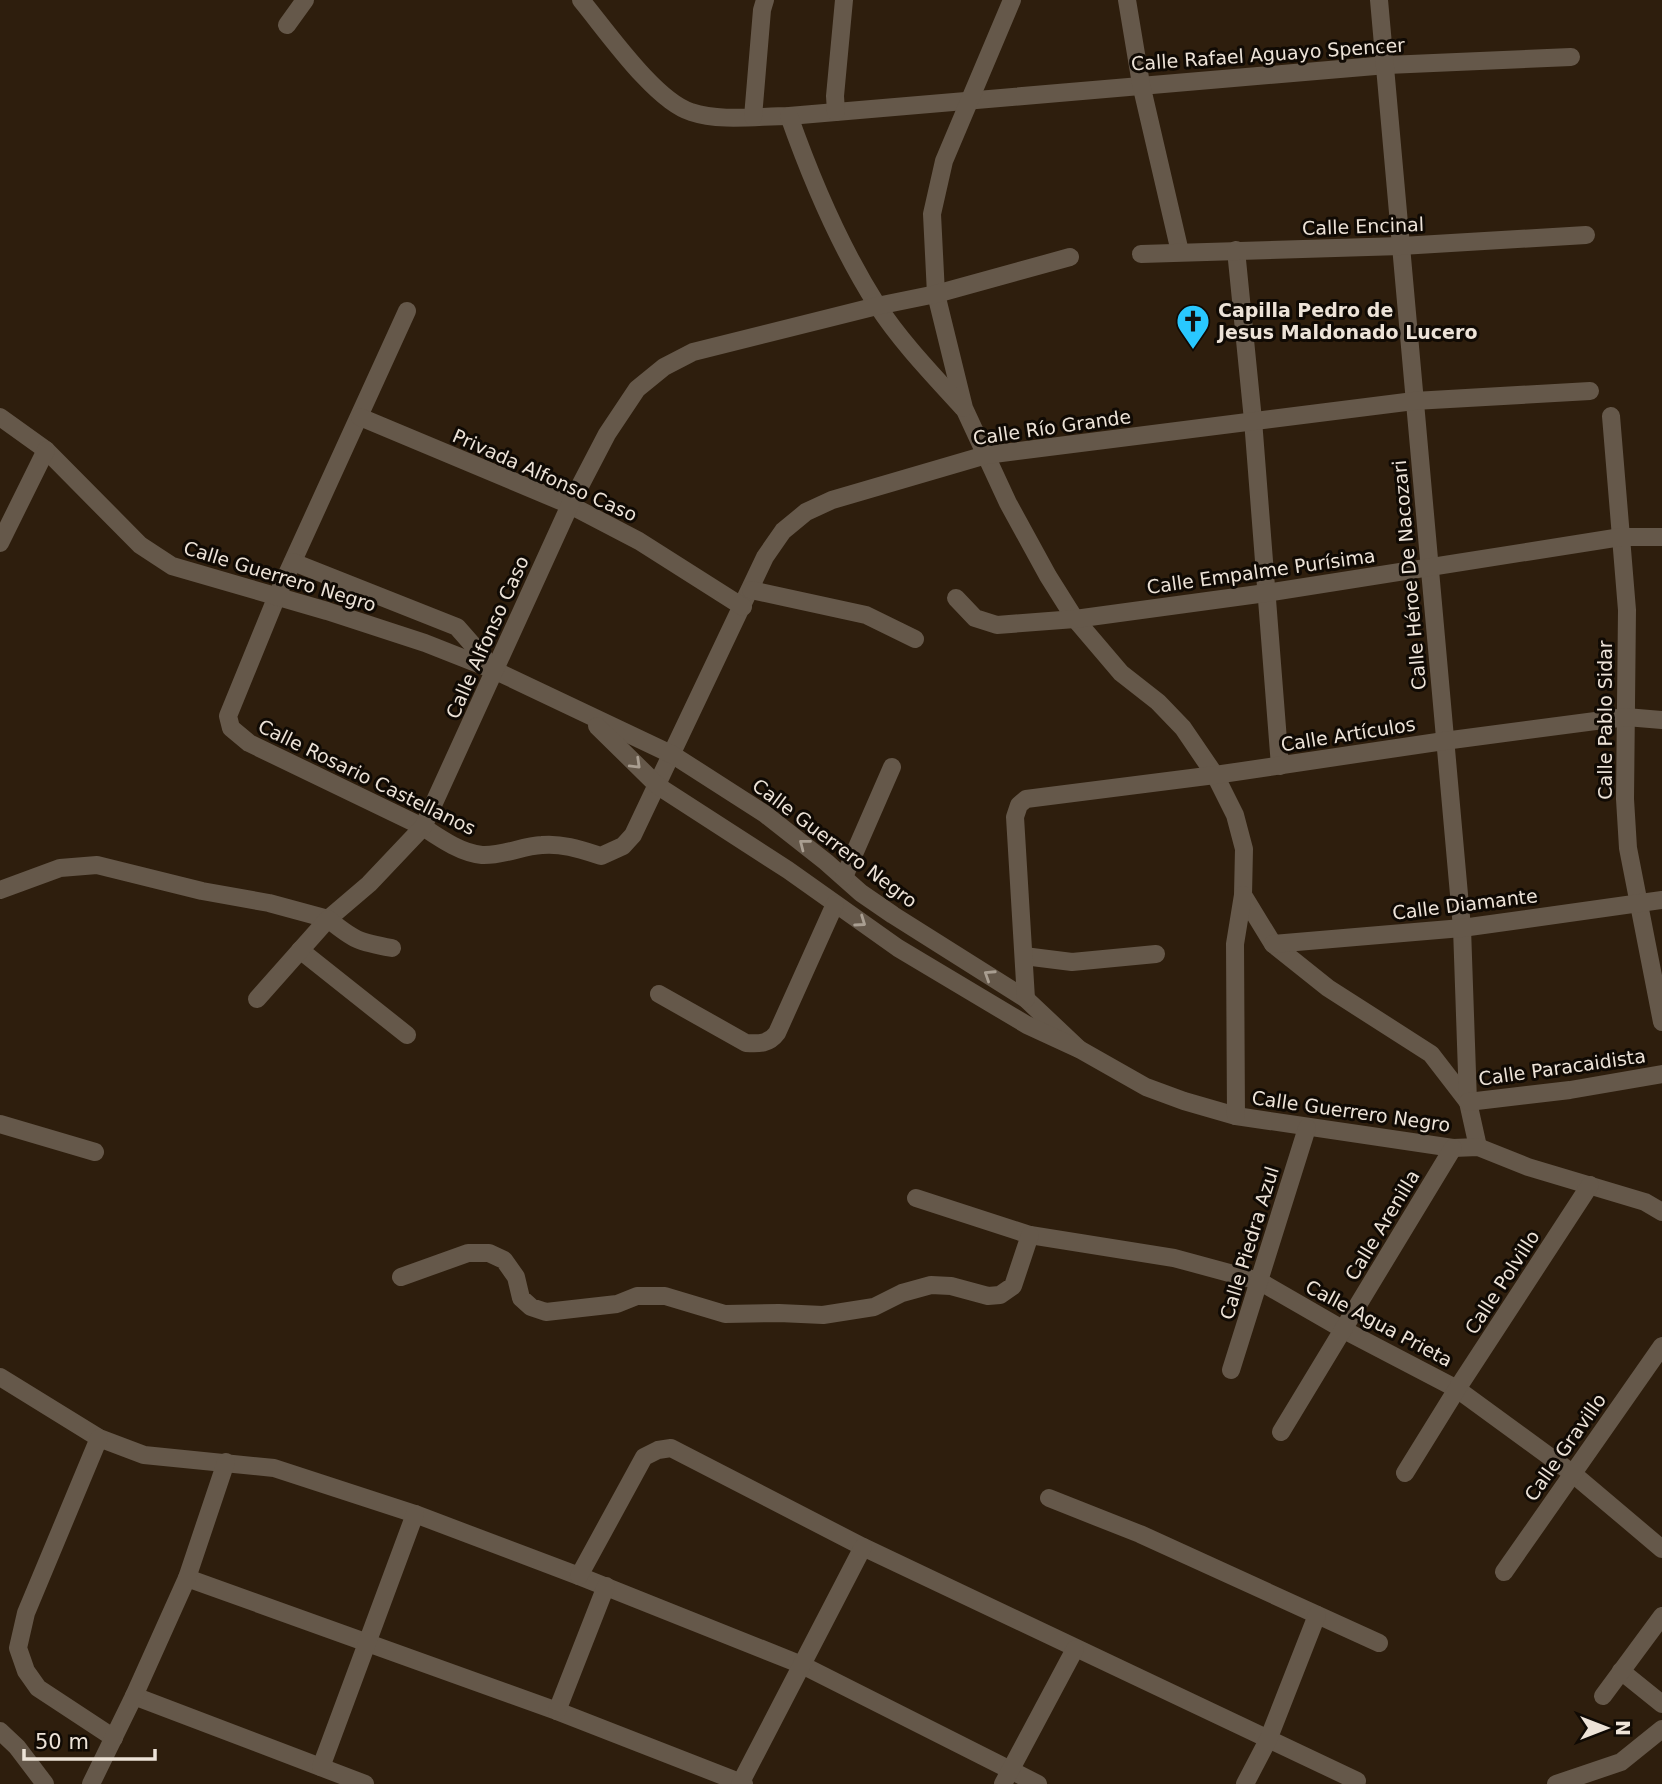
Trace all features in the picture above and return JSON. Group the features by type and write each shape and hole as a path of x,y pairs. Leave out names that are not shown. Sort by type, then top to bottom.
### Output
{"street":[{"path":"287,26 305,0"},
{"name":"Calle Rafael Aguayo Spencer","path":"581,0 659,91 678,106 691,112 713,116 789,116 1387,65 1571,57"},
{"path":"753,117 765,0"},
{"path":"836,112 835,96 844,0"},
{"path":"1012,0 944,161 932,214 936,294 964,408 1022,527 1075,619 1121,673 1158,702 1183,728 1215,775 1236,815 1244,849 1243,895 1236,944 1236,1116"},
{"path":"1127,0 1140,84 1181,252"},
{"name":"Calle Héroe De Nacozari","path":"1379,0 1387,65 1414,401 1462,928 1468,1102 1478,1147"},
{"path":"789,116 805,161 828,212 877,306 918,358 964,408"},
{"name":"Calle Encinal","path":"1141,254 1401,246 1586,235"},
{"path":"1236,250 1253,420 1280,766"},
{"name":"Calle Alfonso Caso","path":"257,999 328,919 369,884 423,827 570,505 607,435 637,389 664,367 693,352 936,294 1070,257"},
{"name":"Calle Rosario Castellanos","path":"407,312 277,596 228,716 231,728 249,743 423,827 444,841 482,855 541,845 575,848 601,856 623,846 633,835 673,755"},
{"name":"Calle Río Grande","path":"673,755 765,557 783,531 806,512 832,499 986,455 1414,401 1590,391"},
{"name":"Calle Pablo Sidar","path":"1611,416 1627,610 1625,799 1628,848 1662,1022"},
{"name":"Calle Guerrero Negro","path":"0,417 46,450 140,545 160,559 192,573 277,596 425,643 496,671 673,755 765,814 861,893 1026,999 1079,1049"},
{"name":"Privada Alfonso Caso","path":"360,417 570,505 639,541 743,607"},
{"path":"0,543 46,450"},
{"name":"Calle Empalme Purísima","path":"956,598 975,618 998,625 1075,619 1266,593 1621,537 1662,537"},
{"path":"293,562 457,627 496,671"},
{"path":"751,590 866,615 915,639"},
{"name":"Calle Guerrero Negro","path":"587,716 659,786 788,870 898,948 1027,1025 1079,1049 1146,1087 1236,1116 1453,1148 1478,1147 1528,1167 1645,1202 1662,1212"},
{"name":"Calle Artículos","path":"1024,956 1015,817 1026,799 1626,717 1662,720"},
{"path":"844,877 892,768"},
{"path":"0,890 60,868 97,865 122,869 167,883 269,903 328,919 362,943 391,948"},
{"path":"1243,895 1273,944 1328,988 1431,1054 1468,1102"},
{"name":"Calle Diamante","path":"1273,944 1462,928 1662,900"},
{"path":"659,994 747,1043 757,1044 771,1040 777,1033 835,904"},
{"path":"300,950 407,1035"},
{"path":"1026,999 1024,956 1072,962 1156,954"},
{"name":"Calle Paracaidista","path":"1468,1102 1570,1090 1662,1073"},
{"path":"0,1124 95,1152"},
{"name":"Calle Piedra Azul","path":"1231,1370 1307,1128"},
{"name":"Calle Arenilla","path":"1281,1432 1453,1148"},
{"name":"Calle Polvillo","path":"1405,1473 1457,1388 1590,1185"},
{"name":"Calle Agua Prieta","path":"916,1199 1030,1235 1174,1258 1259,1281 1344,1330 1457,1388 1573,1473 1662,1549"},
{"path":"401,1277 468,1253 488,1253 504,1260 516,1277 521,1298 531,1307 546,1312 617,1304 637,1296 664,1296 725,1314 779,1312 823,1315 874,1307 902,1293 932,1285 951,1286 988,1296 1000,1295 1013,1286 1030,1235"},
{"name":"Calle Gravillo","path":"1504,1572 1662,1346"},
{"path":"0,1377 99,1438 144,1455 274,1468 415,1514 606,1586 802,1665 1007,1776 1038,1784"},
{"path":"99,1438 26,1613 18,1648 26,1671 38,1688 114,1738"},
{"path":"579,1576 644,1457 658,1450 671,1448 863,1547 1357,1782"},
{"path":"91,1784 187,1578 226,1462"},
{"path":"1049,1498 1140,1534 1379,1643"},
{"path":"321,1767 415,1514"},
{"path":"187,1578 557,1711 742,1784 863,1547"},
{"path":"557,1711 606,1586"},
{"path":"1245,1784 1268,1740 1317,1615"},
{"path":"1604,1696 1662,1616"},
{"path":"1007,1776 1074,1648"},
{"path":"1621,1671 1662,1704"},
{"path":"134,1696 365,1784"},
{"path":"1556,1784 1620,1762 1662,1729"},
{"path":"0,1731 17,1747 46,1784"}],"place":[{"name":"Capilla Pedro de Jesus Maldonado Lucero","path":"1193,351"}]}
